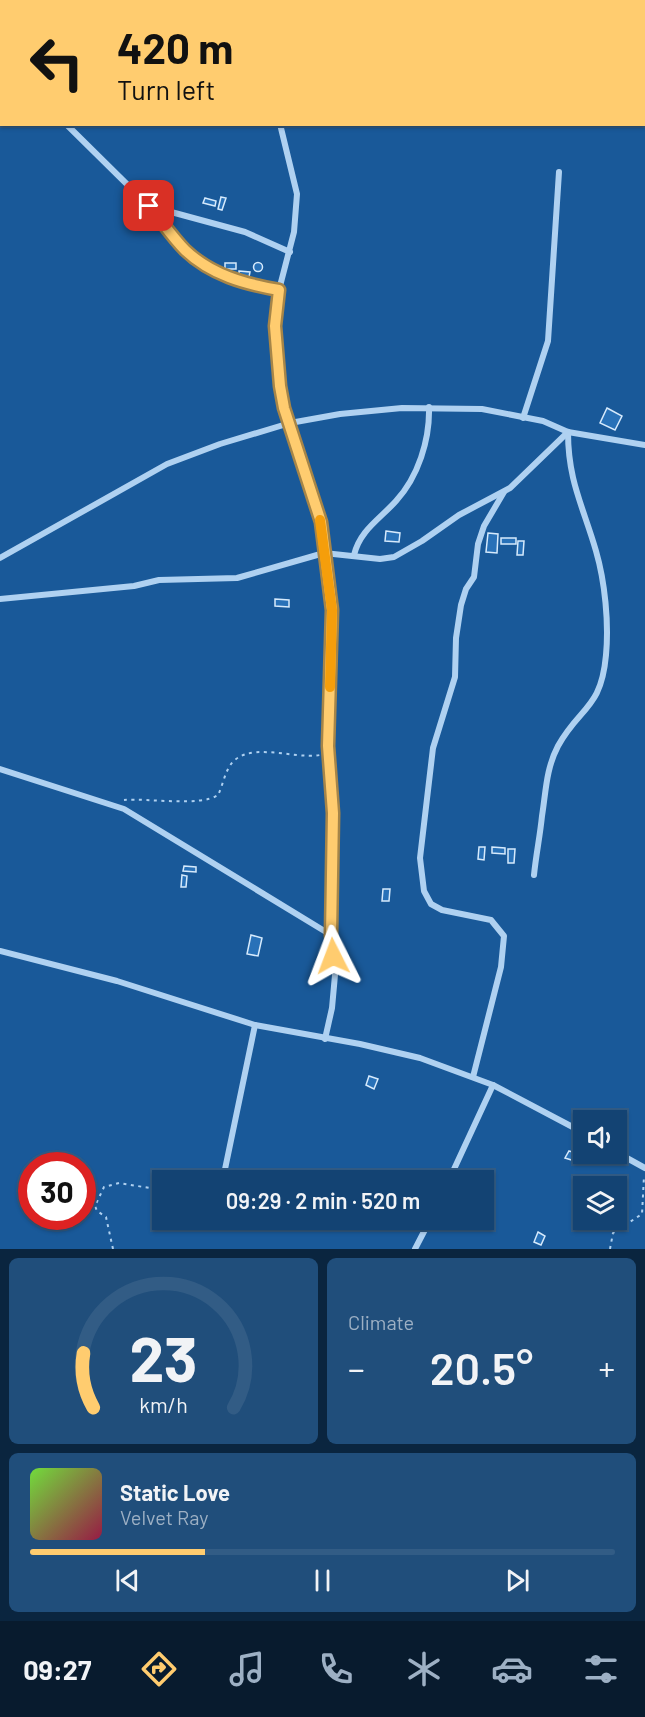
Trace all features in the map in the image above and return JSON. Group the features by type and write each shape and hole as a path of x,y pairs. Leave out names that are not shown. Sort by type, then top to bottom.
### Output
{"street":[{"path":"68,126 149,206 186,250 226,277 279,290"},
{"path":"280,126 297,194 290,252 279,290 275,326 277,370 284,408 321,522 332,610 328,753 334,838 331,935 334,975 332,1008 325,1039"},
{"path":"523,417 548,341 559,172"},
{"path":"149,206 245,232 290,252"},
{"path":"354,555 360,538 397,500 414,472 427,438 429,407"},
{"path":"0,558 167,464 220,444 290,423 380,409 429,407 482,410 543,422 568,432 645,446"},
{"path":"473,1077 501,968 504,936 495,923 486,918 442,910 431,904 424,891 420,846 434,741 455,677 456,638 461,605 466,589 474,577 478,544 484,526 504,492 568,432"},
{"path":"534,875 546,774 558,745 597,697 603,680 606,651 603,596 597,553 572,482 568,459 568,432"},
{"path":"0,599 135,586 169,579 237,578 324,553 380,559 400,555 459,514 504,492"},
{"path":"0,769 124,808 331,935"},
{"path":"0,951 117,981 255,1025 388,1050 493,1085 573,1127"},
{"path":"225,1170 255,1025"},
{"path":"454,1170 493,1085"},
{"path":"627,1158 645,1168"},
{"path":"415,1249 425,1230"}],"path":[{"path":"104,802 138,799 200,802 218,795 228,769 242,755 273,753 310,757 328,753"},
{"path":"610,1249 613,1233 642,1214 645,1173"},
{"path":"113,1249 106,1217 97,1211 95,1206 104,1188 119,1183 152,1188"}],"building":[{"path":"221,197 226,198 222,210 218,209"},
{"path":"205,198 216,201 215,206 203,203"},
{"path":"225,263 236,263 236,269 225,269"},
{"path":"258,263 262,267 258,271 254,267"},
{"path":"239,271 250,272 249,277 239,276"},
{"path":"607,408 622,416 615,430 600,423"},
{"path":"386,531 400,533 399,542 385,541"},
{"path":"488,533 498,534 497,553 486,552"},
{"path":"501,538 516,538 516,544 501,544"},
{"path":"518,541 524,541 523,555 517,555"},
{"path":"275,599 289,600 289,607 275,606"},
{"path":"479,847 485,847 484,860 478,859"},
{"path":"492,847 505,848 505,854 492,853"},
{"path":"508,849 515,849 514,863 508,863"},
{"path":"184,866 196,867 196,872 183,871"},
{"path":"182,875 187,876 186,887 181,887"},
{"path":"383,889 390,889 389,901 382,901"},
{"path":"251,935 262,938 258,956 247,954"},
{"path":"369,1076 378,1079 374,1089 366,1085"},
{"path":"569,1151 573,1152 573,1160 565,1158"},
{"path":"538,1232 545,1236 541,1245 534,1242"}],"slow traffic":[{"path":"320,520 332,610 330,687"}],"route":[{"path":"149,206 186,250 208,266 226,277 249,285 279,290 275,326 277,370 284,408 321,522 332,610 328,746 333,813 331,935 333,956"}]}
